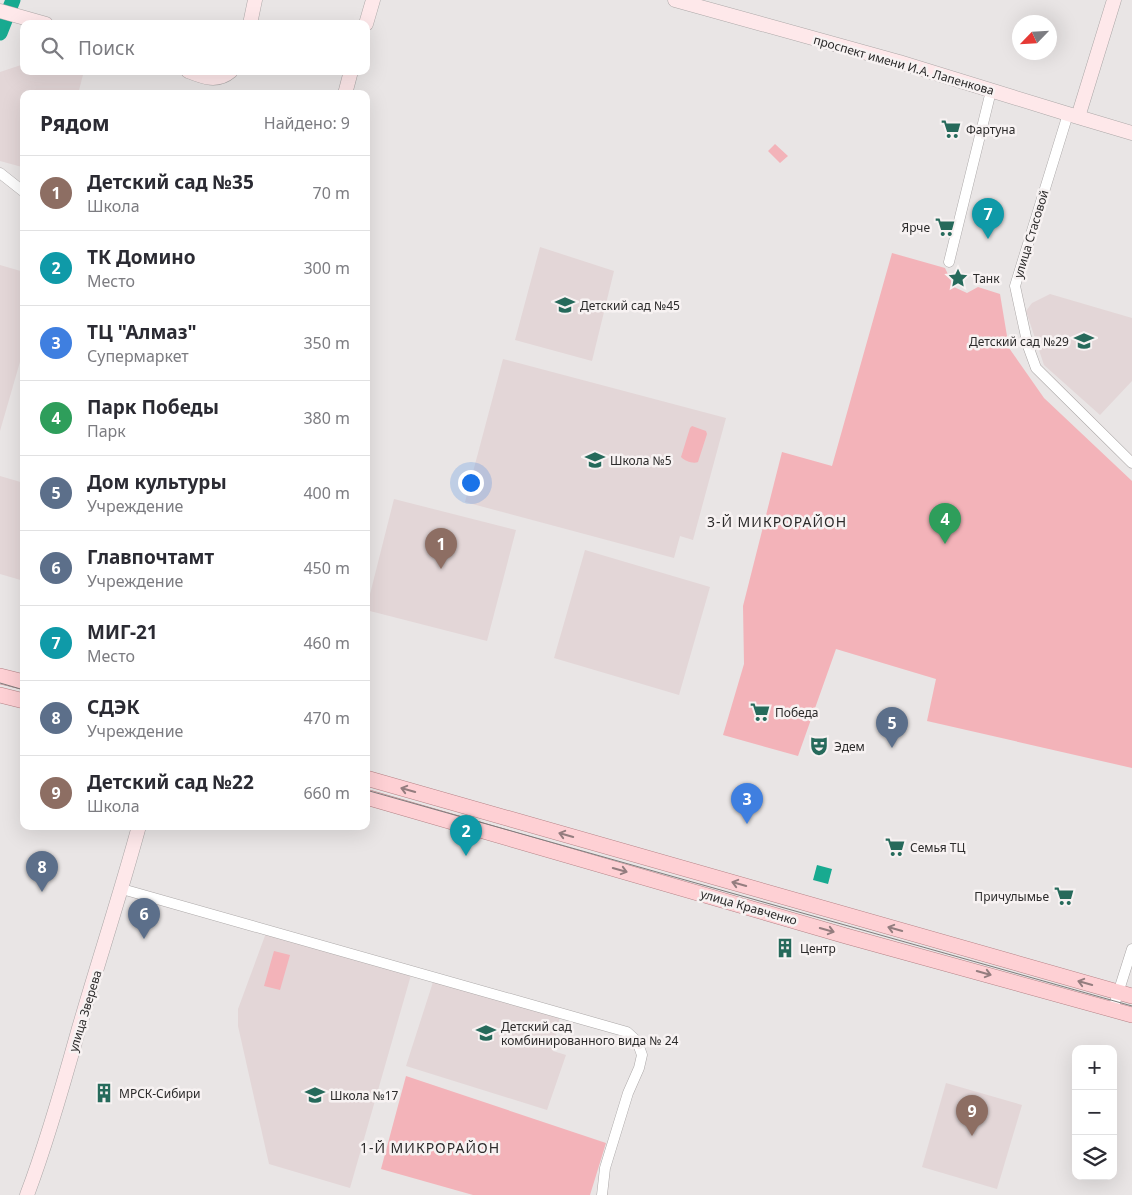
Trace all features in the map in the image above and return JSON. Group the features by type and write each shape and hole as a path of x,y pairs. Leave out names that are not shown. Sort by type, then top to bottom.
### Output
{"main road":[{"path":"251,20 255,0"},
{"path":"367,20 373,0"},
{"name":"проспект имени И.А. Лапенкова","path":"675,0 890,60 1132,133"},
{"path":"1073,116 1114,0"},
{"path":"0,11 33,20"},
{"path":"197,75 204,78 215,78 225,75"},
{"path":"346,90 350,75"},
{"path":"0,676 20,681"},
{"path":"0,695 20,700"},
{"name":"улица Кравченко","path":"371,780 1126,994"},
{"name":"улица Кравченко","path":"370,798 840,934 1132,1015"},
{"name":"улица Зверева","path":"27,1195 55,1114 138,830"}],"street":[{"path":"949,262 992,91"},
{"name":"улица Стасовой","path":"1073,116 1015,286 1028,346 1036,368 1132,463"},
{"path":"0,173 20,189"},
{"path":"426,814 431,797"},
{"path":"484,831 489,813"},
{"path":"540,847 545,829"},
{"path":"595,863 600,845"},
{"path":"122,889 627,1032 637,1041 642,1055 605,1168 602,1195"},
{"path":"924,956 928,938"},
{"path":"1113,1010 1126,994 1132,948"}],"shaded area":[{"path":"20,65 20,75 83,75 79,90 20,90 20,166 0,161 0,72"},
{"path":"775,144 788,156 780,163 768,151"},
{"name":"Детский сад №45","path":"540,247 614,271 592,361 515,340"},
{"path":"892,253 945,268 954,287 967,293 978,287 1000,294 1009,348 1044,398 1132,481 1132,768 927,721 936,679 836,649 798,756 723,735 744,664 743,606 782,452 832,466"},
{"path":"0,265 20,271 20,362 0,431"},
{"name":"Детский сад №29","path":"1050,294 1132,318 1132,381 1100,415 1044,365 1026,311 1032,303"},
{"name":"Школа №5","path":"503,359 726,418 693,540 680,536 674,558 465,502"},
{"path":"692,426 706,431 707,434 698,462 696,463 689,462 681,457"},
{"path":"0,476 20,482 20,580 0,574"},
{"path":"394,499 516,530 487,641 370,611 370,594"},
{"path":"585,550 710,587 679,695 554,658"},
{"path":"817,865 832,869 828,884 813,880"},
{"name":"Школа №17","path":"266,933 411,975 350,1188 269,1164 238,1026 238,1009"},
{"path":"274,951 290,955 280,990 264,986"},
{"name":"Детский сад комбинированного вида № 24","path":"433,982 560,1015 553,1051 566,1055 547,1110 406,1066"},
{"path":"406,1076 606,1143 590,1195 473,1195 381,1169"},
{"path":"946,1083 1022,1105 997,1189 922,1167"}],"waterway":[{"path":"0,33 13,0"}],"tram line":[{"path":"0,683 20,689"},
{"path":"370,791 1132,1006"}],"place":[{"name":"Фартуна","path":"951,129"},
{"name":"Ярче","path":"945,227"},
{"name":"МИГ-21","path":"988,239"},
{"name":"Танк","path":"958,278"},
{"name":"Детский сад №45","path":"565,305"},
{"name":"Детский сад №29","path":"1084,341"},
{"name":"Школа №5","path":"595,460"},
{"name":"Парк Победы","path":"945,544"},
{"name":"Детский сад №35","path":"441,569"},
{"name":"Победа","path":"760,712"},
{"name":"Эдем","path":"819,746"},
{"name":"Дом культуры","path":"892,748"},
{"name":"ТЦ \"Алмаз\"","path":"747,824"},
{"name":"Семья ТЦ","path":"895,847"},
{"name":"ТК Домино","path":"466,856"},
{"name":"СДЭК","path":"42,892"},
{"name":"Причулымье","path":"1064,896"},
{"name":"Главпочтамт","path":"144,939"},
{"name":"Центр","path":"785,948"},
{"name":"Детский сад комбинированного вида № 24","path":"486,1033"},
{"name":"МРСК-Сибири","path":"104,1093"},
{"name":"Школа №17","path":"315,1095"},
{"name":"Детский сад №22","path":"972,1136"}],"district":[{"name":"3-Й МИКРОРАЙОН","path":"777,521"},
{"name":"1-Й МИКРОРАЙОН","path":"430,1147"}]}
